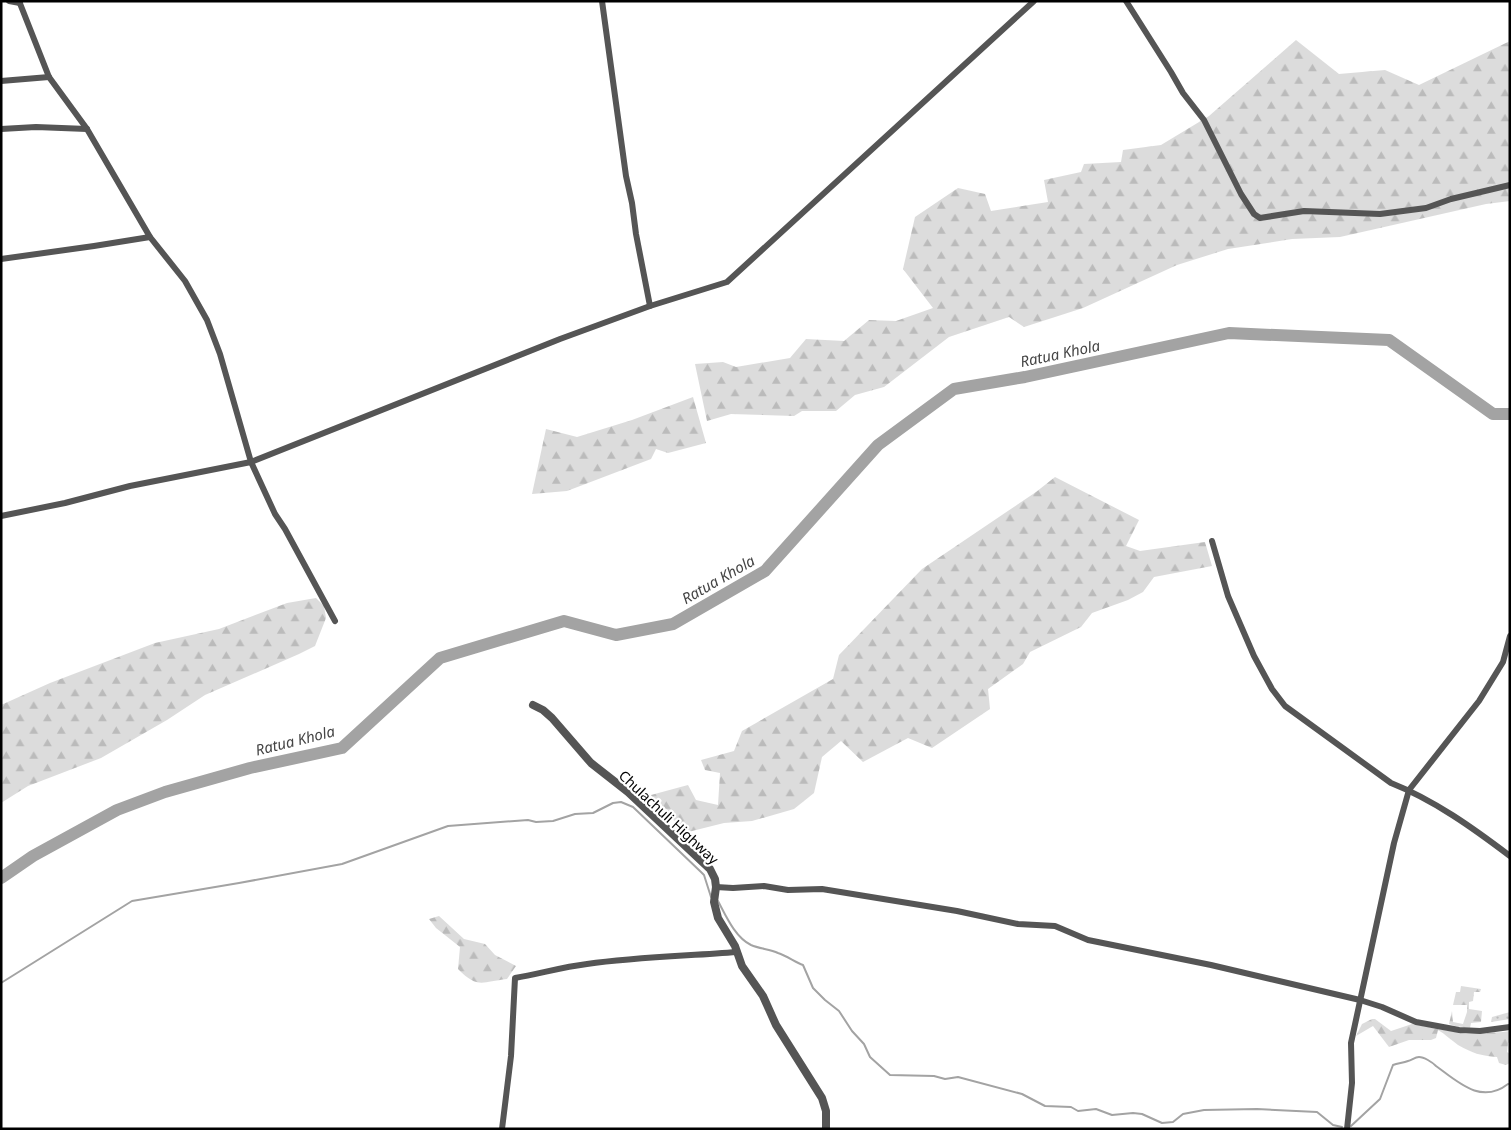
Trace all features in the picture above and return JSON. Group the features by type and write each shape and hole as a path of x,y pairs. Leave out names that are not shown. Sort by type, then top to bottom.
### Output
{"street":[{"path":"9,1 20,2 49,77 87,129 150,237 185,281 207,320 220,354 251,462 274,514 285,529 335,621"},
{"path":"602,1 626,176 650,306"},
{"path":"1,516 65,503 149,482 251,462 526,352 650,306 727,282 1034,1"},
{"path":"1126,1 1183,92 1204,120 1241,194 1254,214 1260,218 1304,211 1380,214 1426,208 1450,199 1510,185"},
{"path":"1,81 49,77"},
{"path":"1,129 36,127 87,129"},
{"path":"1,259 150,237"},
{"path":"1212,541 1228,596 1254,656 1272,689 1285,706 1391,783 1410,790 1472,828 1510,856"},
{"path":"1347,1129 1352,1083 1351,1043 1396,834 1410,790 1478,701 1508,652 1510,636"},
{"name":"Chulachuli Highway","path":"533,706 543,710 552,718 591,763 628,792 710,870 715,879 714,909 718,918 735,946 742,966 763,996 776,1025 822,1098 826,1111 826,1129"},
{"path":"716,887 764,886 788,890 822,889 957,911 1018,924 1055,926 1088,940 1211,965 1360,1000 1382,1007 1416,1022 1460,1030 1480,1031 1510,1027"},
{"path":"502,1129 511,1056 515,978 536,975 560,968 622,959 736,952"}],"green space":[{"path":"1296,40 1339,74 1385,70 1419,85 1510,41 1510,201 1486,204 1340,237 1292,239 1228,249 1177,265 1083,308 1024,327 1009,317 949,337 884,387 855,395 836,411 802,411 794,416 731,414 707,421 695,364 723,362 736,367 790,358 806,339 844,341 869,320 896,321 933,308 903,269 915,217 958,188 985,194 991,211 1048,202 1044,180 1081,172 1084,164 1121,162 1123,150 1161,145 1209,116"},
{"path":"693,397 706,443 668,453 656,449 651,459 567,491 532,494 546,429 577,437 632,420"},
{"path":"1055,477 1139,520 1126,546 1140,551 1205,542 1212,566 1154,577 1143,592 1128,600 1092,613 1081,627 1030,652 1023,664 988,689 990,709 932,748 908,738 863,762 841,741 822,757 814,793 794,809 752,821 724,823 688,832 659,808 651,795 688,785 696,800 718,805 720,773 705,770 701,760 734,751 742,731 833,679 839,655 922,569 1036,492"},
{"path":"316,598 324,606 326,618 315,646 205,695 167,720 101,758 28,786 1,803 1,705 50,683 155,643 219,629 287,603"},
{"path":"439,916 464,939 485,944 495,955 516,966 507,979 475,982 458,969 460,947 436,928 429,919"},
{"path":"1461,986 1481,989 1480,992 1474,992 1473,1001 1469,1002 1469,1009 1482,1011 1481,1022 1471,1023 1470,1028 1449,1024 1452,1011 1453,1022 1463,1024 1467,1012 1467,1005 1453,1005 1456,992 1460,992"},
{"path":"1510,1012 1510,1019 1491,1022 1492,1017"},
{"path":"1375,1019 1391,1031 1412,1024 1466,1034 1510,1031 1510,1042 1508,1043 1507,1052 1510,1054 1510,1063 1506,1065 1499,1063 1497,1057 1481,1055 1468,1050 1438,1030 1436,1038 1431,1040 1409,1040 1389,1047 1373,1026 1356,1036 1362,1024"}],"waterway":[{"name":"Ratua Khola","path":"1,878 33,856 117,810 165,792 250,768 342,748 440,658 564,621 616,635 673,624 765,571 878,445 954,389 1025,377 1229,333 1389,340 1493,414 1510,414"},
{"path":"1,983 132,901 342,864 448,826 528,820 536,822 553,821 575,814 593,813 613,803 621,802 633,807 704,875 711,897"},
{"path":"718,901 731,926 745,941 751,945 781,954 803,965 813,988 839,1011 852,1031 864,1044 870,1057 890,1075 934,1076 945,1079 958,1077 1022,1094 1045,1106 1071,1107 1078,1111 1096,1109 1112,1115 1142,1114 1162,1123 1173,1122 1183,1114 1204,1110 1257,1109 1317,1112 1333,1125 1342,1127"},
{"path":"1351,1126 1380,1099 1393,1065 1416,1057 1428,1060 1453,1079 1479,1092 1498,1090 1510,1084"}]}
